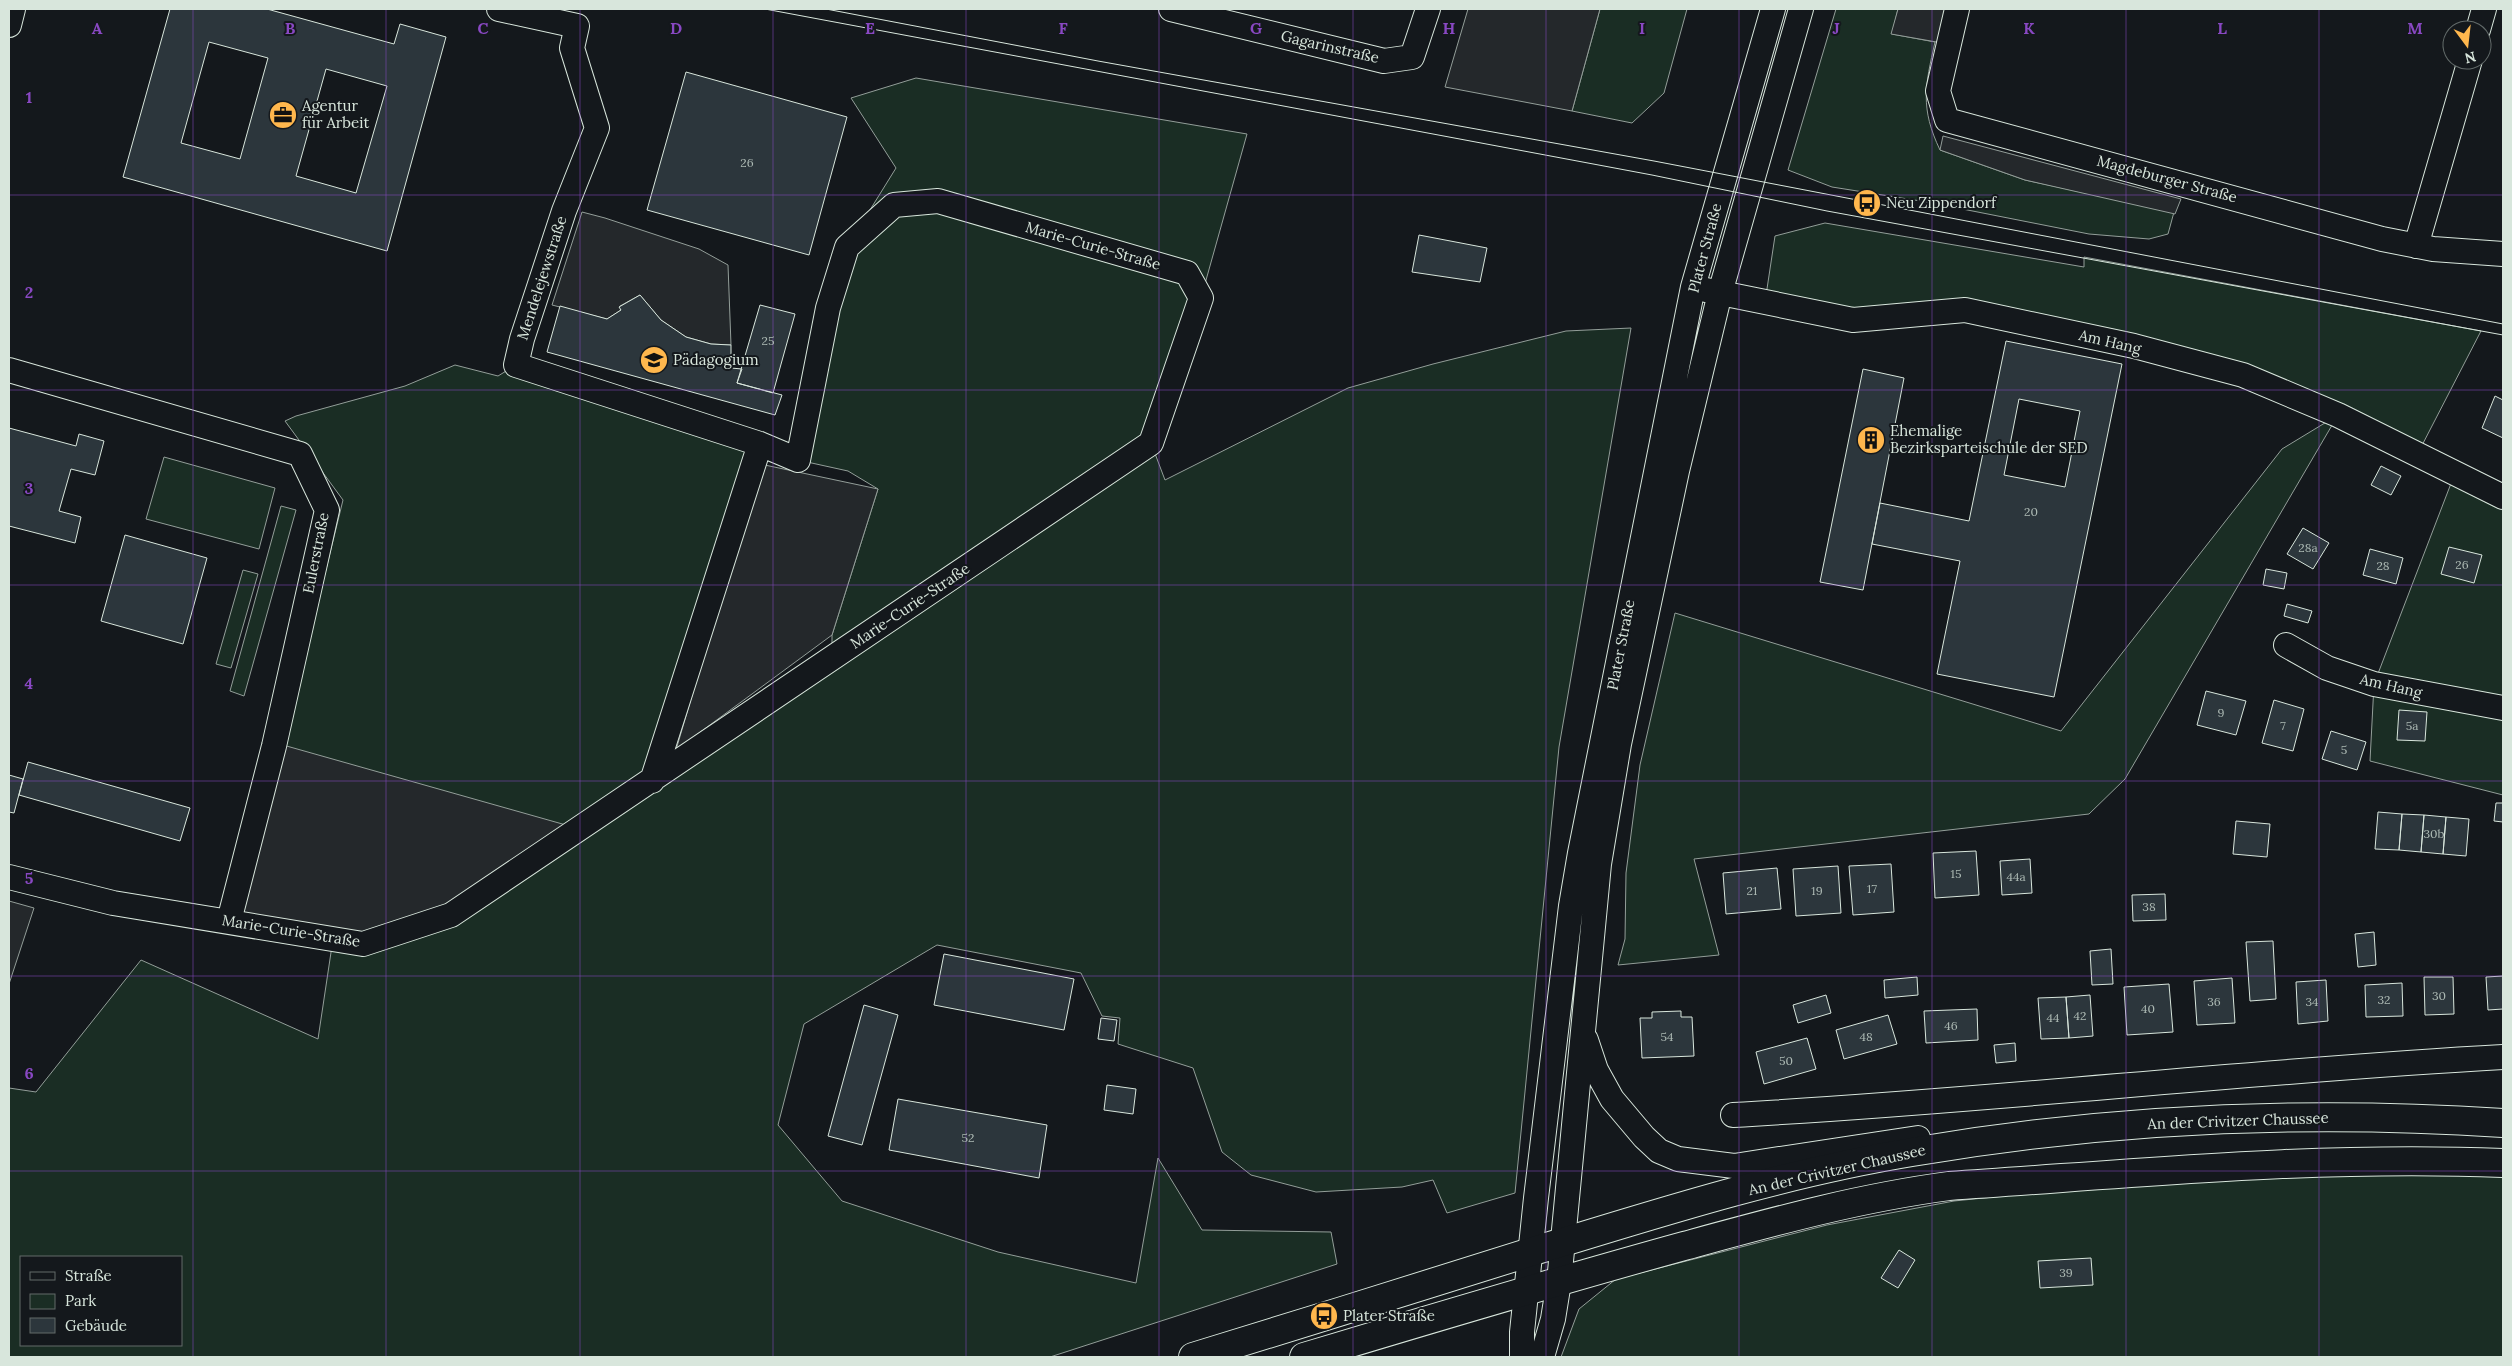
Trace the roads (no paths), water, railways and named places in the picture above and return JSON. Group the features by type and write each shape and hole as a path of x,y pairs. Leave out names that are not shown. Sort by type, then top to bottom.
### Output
{"main road":[{"name":"An der Crivitzer Chaussee","path":"1193,1357 1563,1242 1726,1195 1830,1168 1910,1152 2000,1139 2159,1123 2378,1116 2503,1123"},
{"path":"1304,1357 1559,1282 1805,1213 1867,1199 1948,1186 2298,1162 2417,1160 2503,1163"}],"street":[{"path":"9,24 13,9"},
{"name":"Mendelejewstraße","path":"499,9 577,26 572,48 597,128 564,211 522,339 516,365 760,444"},
{"name":"Gagarinstraße","path":"1171,9 1384,61 1412,57 1428,9"},
{"name":"Plater Straße","path":"1522,1357 1522,1332 1571,906 1693,288 1772,9"},
{"name":"Plater Straße","path":"1542,1357 1553,1319 1559,1282 1599,864 1619,744 1677,471 1720,293 1800,9"},
{"name":"Magdeburger Straße","path":"1957,9 1938,91 1947,120 2382,239 2433,249 2503,254"},
{"path":"2416,246 2467,70"},
{"name":"Marie-Curie-Straße","path":"9,877 113,903 363,944 452,915 1151,443 1200,298 1187,273 938,201 894,205 847,247 828,308 798,460 760,444"},
{"name":"Am Hang","path":"1693,288 1853,320 1965,310 2134,346 2243,375 2338,415 2503,497"},
{"name":"Eulerstraße","path":"9,370 300,454 327,510 274,746 229,921"},
{"path":"652,781 760,444"},
{"name":"Am Hang","path":"2286,645 2327,668 2374,684 2503,708"},
{"path":"1583,1030 1596,1070 1612,1098 1637,1130 1660,1151 1678,1159 1706,1164 1734,1166 1969,1130 2031,1124 2090,1120 2159,1123"},
{"path":"1733,1115 1872,1107 2349,1065 2503,1057"}],"tram line":[{"path":"765,9 1652,175 1827,211 2503,335"},
{"path":"826,9 1098,61 1654,161 2503,324"}],"place":[{"name":"Agentur für Arbeit","path":"283,115"},
{"name":"Neu Zippendorf","path":"1867,203"},
{"name":"Pädagogium","path":"654,360"},
{"name":"Ehemalige Bezirksparteischule der SED","path":"1871,440"},
{"name":"Plater Straße","path":"1324,1316"}]}
